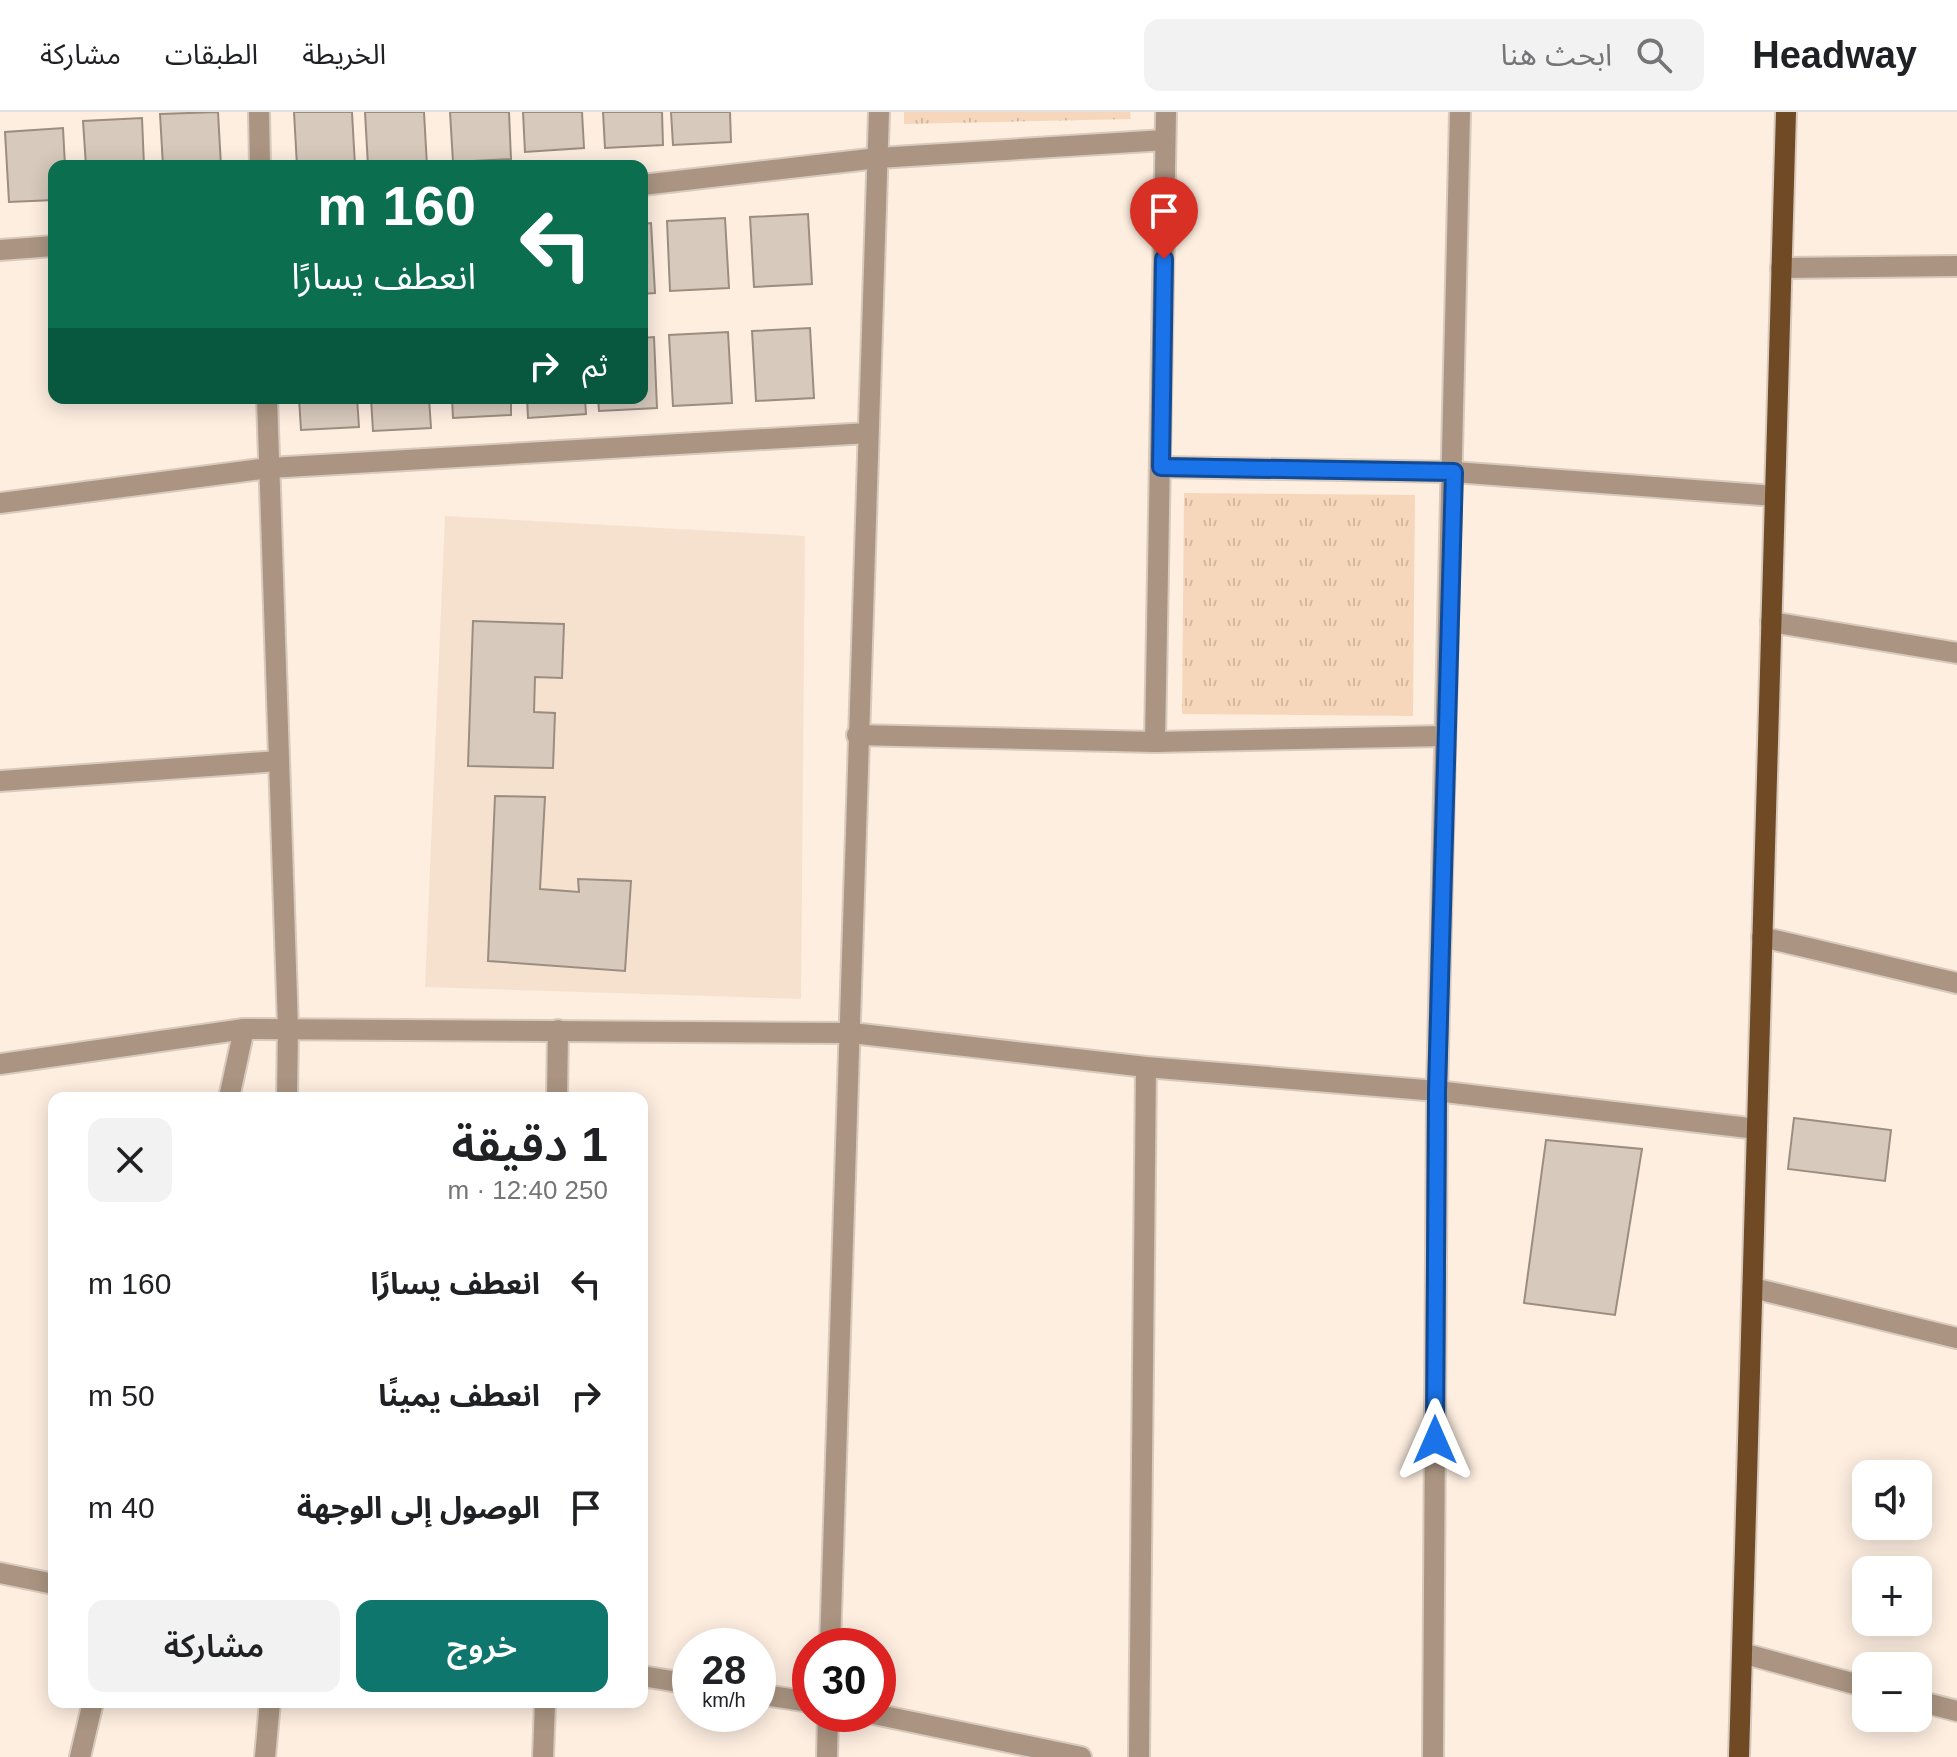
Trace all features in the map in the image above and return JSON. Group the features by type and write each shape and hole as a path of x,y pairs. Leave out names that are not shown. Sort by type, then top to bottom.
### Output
{"main road":[{"path":"1739,1757 1786,112"}],"street":[{"path":"259,112 260,160"},
{"path":"831,1628 879,112"},
{"path":"1155,742 1166,112"},
{"path":"1433,1757 1437,1091 1454,472 1460,112"},
{"path":"648,184 878,158 1165,140"},
{"path":"0,250 48,246"},
{"path":"1781,268 1957,266"},
{"path":"267,404 288,1028 287,1092"},
{"path":"0,503 269,468 868,433"},
{"path":"1161,467 1454,472 1775,496"},
{"path":"1771,622 1957,653"},
{"path":"857,735 1155,742 1445,736"},
{"path":"0,781 279,761"},
{"path":"1762,937 1957,983"},
{"path":"0,1064 244,1029 852,1033 1146,1067 1437,1091 1757,1129"},
{"path":"230,1092 244,1029"},
{"path":"557,1092 558,1030"},
{"path":"1139,1757 1146,1067"},
{"path":"1753,1288 1957,1338"},
{"path":"0,1573 48,1583"},
{"path":"1742,1653 1852,1683"},
{"path":"648,1677 672,1681"},
{"path":"1932,1705 1957,1711"},
{"path":"80,1757 92,1708"},
{"path":"265,1757 269,1708"},
{"path":"543,1757 545,1708"},
{"path":"896,1719 1081,1757"},
{"path":"827,1757 828,1732"}],"shaded area":[{"path":"445,516 805,536 801,999 425,987"}],"green space":[{"path":"904,112 1130,112 1131,119 904,124"},
{"path":"1184,493 1415,495 1413,716 1182,714"}],"building":[{"path":"218,112 221,160 163,160 160,114"},
{"path":"294,112 352,112 355,160 297,160"},
{"path":"365,112 424,112 427,160 368,160"},
{"path":"450,112 509,112 511,159 453,160"},
{"path":"523,112 582,112 584,148 525,152"},
{"path":"603,112 662,112 663,145 605,148"},
{"path":"671,112 730,112 731,142 673,145"},
{"path":"142,118 144,160 86,160 83,121"},
{"path":"63,128 65,160 48,160 48,200 9,202 5,132"},
{"path":"808,214 812,284 754,287 750,217"},
{"path":"725,218 729,288 670,291 667,221"},
{"path":"648,223 651,223 655,293 648,294"},
{"path":"810,328 814,398 756,401 752,331"},
{"path":"728,332 732,403 673,406 669,335"},
{"path":"654,337 657,408 599,411 598,404 648,404 648,338"},
{"path":"299,404 357,404 359,427 301,430"},
{"path":"371,404 429,404 431,428 373,431"},
{"path":"452,404 511,404 511,415 453,418"},
{"path":"527,404 585,404 586,414 528,418"},
{"path":"473,621 564,624 562,678 535,677 534,712 555,713 553,768 468,766"},
{"path":"495,796 545,797 540,889 579,892 578,879 631,881 625,971 488,961"},
{"path":"1794,1118 1891,1130 1885,1181 1788,1169"},
{"path":"1546,1140 1642,1149 1615,1315 1524,1303"}],"route":[{"path":"1164,259 1161,467 1454,472 1437,1091 1435,1440"}]}
